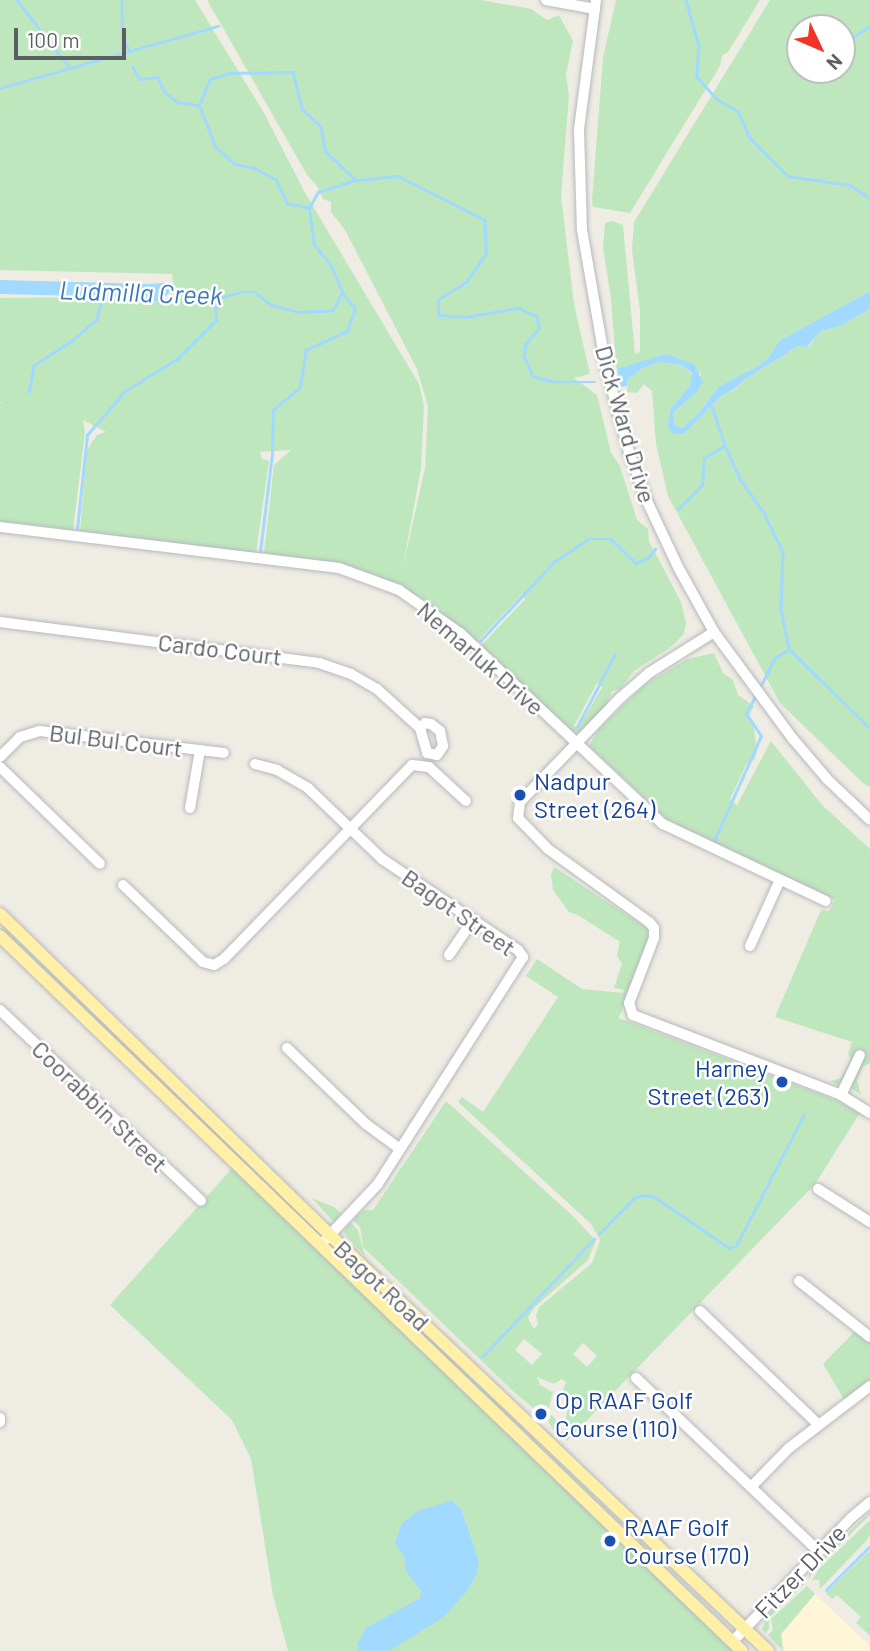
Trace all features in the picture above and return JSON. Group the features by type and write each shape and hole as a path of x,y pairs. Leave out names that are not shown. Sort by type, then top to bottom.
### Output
{"main road":[{"name":"Bagot Road","path":"0,914 330,1235 768,1651"},
{"name":"Bagot Road","path":"0,936 737,1646"}],"street":[{"path":"546,0 596,5"},
{"name":"Dick Ward Drive","path":"596,5 579,130 582,230 606,367 647,501 678,568 714,632 757,693 827,779 870,820"},
{"name":"Nemarluk Drive","path":"0,527 286,561 363,575 399,590 443,619 663,824 827,901"},
{"name":"Cardo Court","path":"0,622 319,663 364,680 420,728"},
{"path":"714,632 635,684 520,802 518,818 548,849 654,928 654,938 631,994 630,1010 638,1018 841,1095 870,1113"},
{"name":"Bul Bul Court","path":"0,757 20,737 40,731 224,754"},
{"name":"Bul Bul Court","path":"190,808 200,751"},
{"name":"Bagot Street","path":"255,764 277,770 308,788 382,859 518,950 522,959 378,1184 320,1246"},
{"path":"123,886 204,962 214,965 224,959 350,828 416,764 429,766 466,801"},
{"path":"0,767 100,864"},
{"path":"750,946 780,880"},
{"path":"449,955 473,920"},
{"name":"Coorabbin Street","path":"0,1010 201,1201"},
{"path":"287,1048 366,1124 400,1149"},
{"path":"841,1095 860,1055"},
{"path":"818,1189 870,1222"},
{"path":"799,1281 870,1337"},
{"path":"700,1311 818,1424"},
{"path":"636,1378 818,1551"},
{"path":"751,1487 789,1448 870,1386"},
{"name":"Fitzer Drive","path":"737,1646 745,1629 818,1551 870,1502"}],"shaded area":[{"path":"815,1594 870,1646 870,1651 785,1651 781,1635"}],"green space":[{"path":"0,0 195,0 264,113 304,191 419,384 424,406 421,468 403,567 425,468 428,406 417,369 345,230 331,212 331,202 323,199 317,186 307,175 207,0 481,0 531,9 547,20 559,15 573,41 566,74 569,96 561,196 574,304 590,374 574,378 597,395 611,453 620,466 637,520 648,529 649,541 681,602 686,623 684,634 671,647 634,671 620,689 612,691 604,711 580,732 573,733 481,646 525,599 522,594 477,642 421,597 381,578 333,563 264,553 274,465 291,450 260,452 262,459 269,461 256,553 80,531 87,450 97,435 106,432 83,420 85,433 73,530 0,521 0,403 3,402 0,402 0,298 123,297 159,302 174,296 172,274 0,270","holes":["597,683 602,687 578,729 574,726"]},
{"path":"616,0 760,0 728,52 722,56 720,66 630,213 593,207 592,200 603,57"},
{"path":"770,0 870,0 870,291 779,341 768,358 758,366 718,387 698,414 682,428 675,425 673,413 696,393 701,374 666,354 632,367 617,369 616,366 611,298 603,248 605,223 612,221 623,225 635,354 640,352 640,311 632,250 634,222"},
{"path":"870,309 870,787 780,703 668,496 656,444 652,391 644,384 637,393 627,392 628,379 643,368 660,362 681,365 692,374 690,385 670,410 668,424 684,434 720,397 737,388 741,382 798,346 808,347 821,331 840,326"},
{"path":"714,653 723,673 733,680 738,695 754,706 749,715 753,721 757,752 754,760 747,763 730,799 737,805 771,741 822,805 870,849 870,1063 863,1067 857,1080 861,1095 842,1082 838,1085 830,1081 841,1078 851,1059 848,1054 852,1042 775,1017 821,910 829,911 835,900 669,821 589,746 599,729 644,685 687,659"},
{"path":"554,867 648,929 648,940 619,1018 838,1101 860,1113 815,1184 567,1441 564,1437 568,1403 562,1392 566,1382 562,1379 554,1384 537,1377 540,1385 553,1392 548,1411 558,1422 554,1431 547,1420 514,1392 363,1247 360,1227 353,1220 364,1210 373,1210 446,1101 573,1216 596,1241 588,1260 534,1308 528,1318 534,1329 538,1325 536,1316 539,1307 592,1263 600,1240 591,1224 458,1102 462,1097 483,1112 558,997 526,976 537,959 582,989 623,993 624,990 614,988 622,964 617,955 620,942 569,912 553,890 551,875","holes":["524,1339 542,1354 532,1365 515,1350","583,1343 597,1356 587,1367 573,1354"]},
{"path":"234,1166 733,1651 288,1651 273,1595 251,1459 232,1420 110,1305"},
{"path":"312,1198 334,1207 343,1215 337,1221 332,1220"},
{"path":"350,1222 358,1230 365,1256 346,1236 344,1231"},
{"path":"856,1330 870,1342 870,1383 845,1401 823,1364"},
{"path":"870,1512 816,1568 809,1579 809,1571"},
{"path":"870,1520 870,1535 866,1541 820,1589 819,1580 812,1580 818,1570"},
{"path":"870,1550 870,1636 856,1623 861,1617 837,1595 832,1599 826,1593"},
{"path":"800,1583 804,1584 769,1618 769,1629 766,1633 762,1630 766,1617"},
{"path":"807,1586 815,1594 781,1634 783,1651 768,1635 773,1630 771,1619"}],"water":[{"path":"0,280 151,284 171,282 169,293 159,302 123,297 0,294"},
{"path":"870,291 870,309 840,326 821,331 807,347 798,346 741,382 720,397 684,434 671,433 668,424 670,410 690,385 692,373 681,365 660,362 643,368 628,379 627,386 621,387 617,369 666,354 694,364 703,382 696,393 673,413 675,425 682,428 698,414 718,387 758,366 768,358 779,341"},
{"path":"452,1500 461,1509 479,1561 477,1573 467,1591 444,1617 389,1651 357,1651 357,1644 366,1628 420,1598 421,1591 406,1571 404,1556 395,1543 402,1523 418,1511"}],"waterway":[{"path":"17,0 70,68"},
{"path":"122,0 123,39 130,51"},
{"path":"686,0 699,46 697,77 717,99 738,111 750,138 788,176 850,185 870,198"},
{"path":"0,88 218,26"},
{"path":"856,35 870,26"},
{"path":"133,67 140,79 158,77 164,91 177,102 199,105"},
{"path":"309,208 287,204 276,180 255,169 234,164 215,147 199,105 210,79 230,73 293,72 302,109 321,127 326,152 356,180"},
{"name":"Ludmilla Creek","path":"168,291 194,293 215,299 241,292 255,292 271,305 300,312 333,310 342,292 331,266 314,245 309,208 318,192 356,180 398,176 485,220 486,254 467,282 438,300 439,315 465,317 519,308 537,316 539,329 526,344 524,356 533,376 555,382 595,382"},
{"path":"260,552 272,454 273,410 300,387 306,350 347,331 355,309 342,293"},
{"path":"29,392 34,365 70,342 96,320 103,296"},
{"path":"77,529 87,435 125,391 177,359 216,320 215,299"},
{"path":"712,406 725,446 741,480 763,511 783,552 781,610 789,649 870,728"},
{"path":"678,509 702,485 704,458 724,446"},
{"path":"480,641 554,562 588,539 611,539 636,563 649,557 655,549"},
{"path":"760,687 775,658 789,649"},
{"path":"577,727 615,654"},
{"path":"714,841 761,736 746,714 755,696"},
{"path":"599,1234 634,1198 643,1195 655,1197 729,1248 736,1246 804,1114"},
{"path":"482,1357 594,1239"},
{"path":"826,1590 870,1546"}],"place":[{"name":"Nadpur Street (264)","path":"520,795"},
{"name":"Harney Street (263)","path":"782,1082"},
{"name":"Op RAAF Golf Course (110)","path":"541,1414"},
{"name":"RAAF Golf Course (170)","path":"610,1541"}]}
